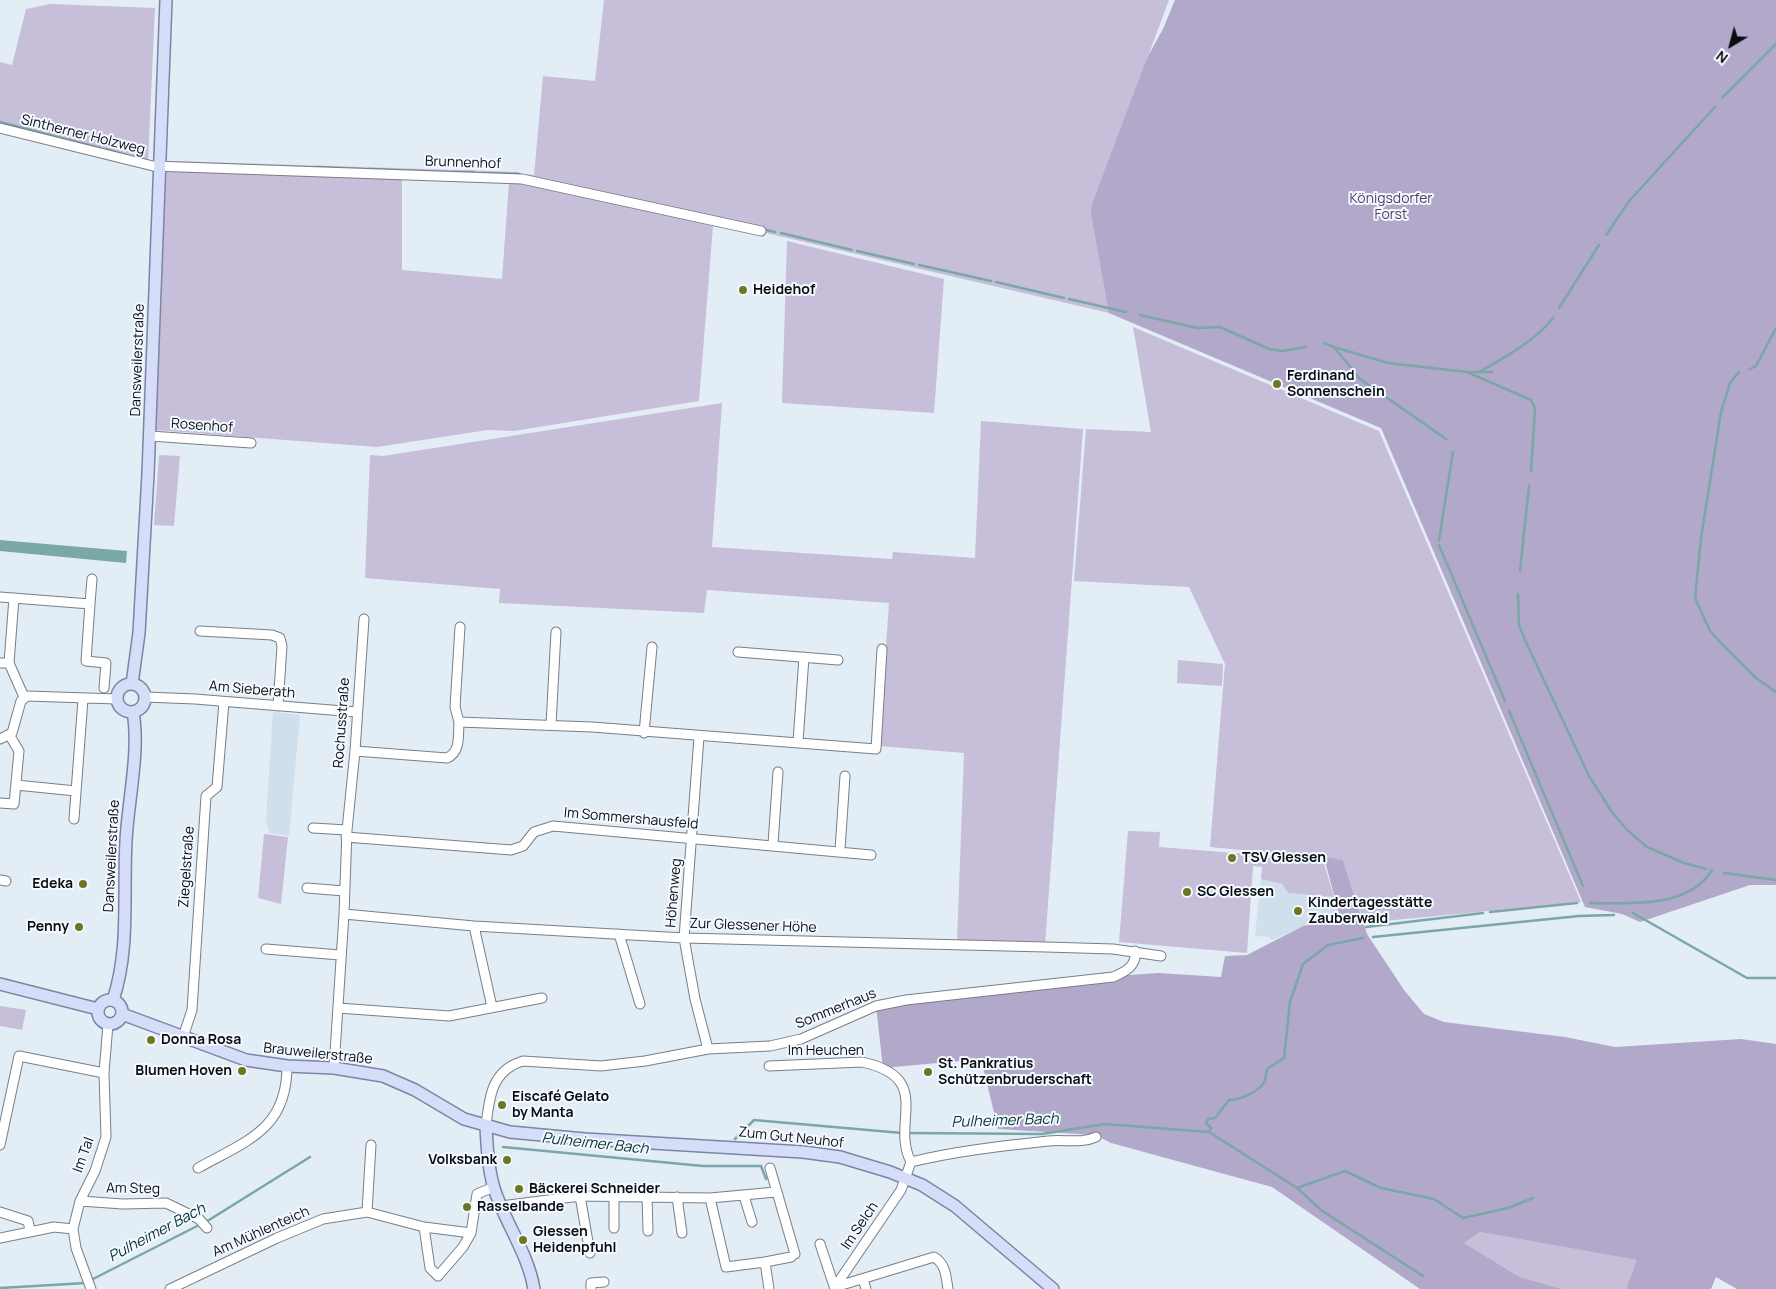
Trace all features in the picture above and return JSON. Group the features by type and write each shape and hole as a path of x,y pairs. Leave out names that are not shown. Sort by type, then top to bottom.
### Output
{"main road":[{"name":"Dansweilerstraße","path":"132,684 140,633 150,436 166,0"},
{"path":"132,684 140,687 145,697 143,705 132,712 121,707 117,699 121,688 132,684"},
{"name":"Dansweilerstraße","path":"113,1000 119,975 122,947 126,840 133,753 132,712"},
{"path":"0,984 98,1009"},
{"path":"105,1000 113,1000 119,1004 122,1014 119,1021 108,1024 98,1017 98,1009 105,1000"},
{"name":"Brauweilerstraße","path":"122,1014 246,1060 287,1066 334,1068 383,1076 415,1090 464,1119 486,1126"},
{"path":"486,1126 487,1148 494,1187 531,1273 534,1289"},
{"name":"Zum Gut Neuhof","path":"486,1126 545,1136 803,1152 840,1157 906,1177 955,1206 1053,1289"}],"street":[{"name":"Sintherner Holzweg","path":"0,128 160,167"},
{"name":"Brunnenhof","path":"160,167 522,179 761,231"},
{"name":"Rosenhof","path":"150,436 251,443"},
{"path":"92,579 86,661 106,663 104,688"},
{"path":"0,597 90,604"},
{"path":"14,598 4,663 24,697"},
{"name":"Rochusstraße","path":"334,1068 344,914 346,834 355,751 356,712 364,618"},
{"path":"355,751 447,758 453,756 458,748 459,722 455,707 460,627"},
{"path":"200,631 272,635 280,638 282,646 278,706"},
{"path":"551,726 556,632"},
{"path":"644,733 652,647"},
{"path":"459,722 551,726 876,749 882,649"},
{"path":"738,652 838,660"},
{"path":"798,742 804,657"},
{"path":"24,697 31,695 83,700 117,699"},
{"path":"10,736 24,697"},
{"name":"Am Sieberath","path":"145,697 356,712"},
{"path":"74,820 83,700"},
{"name":"Ziegelstraße","path":"183,1037 192,1010 206,796 217,787 224,702"},
{"path":"0,739 10,736"},
{"path":"0,803 14,804 19,751 10,736"},
{"name":"Höhenweg","path":"699,737 684,938 695,1000 708,1049"},
{"path":"773,844 778,772"},
{"path":"840,850 845,776"},
{"path":"16,785 76,791"},
{"name":"Im Sommershausfeld","path":"346,834 511,850 523,846 534,832 553,826 840,850 871,855"},
{"path":"313,828 346,834"},
{"path":"307,888 344,891"},
{"name":"Zur Glessener Höhe","path":"344,914 474,926 684,938 1046,946 1135,951 1161,956"},
{"path":"474,926 492,1007"},
{"path":"620,934 640,1004"},
{"path":"266,949 340,955"},
{"name":"Sommerhaus","path":"486,1126 488,1107 495,1084 502,1071 511,1065 523,1061 602,1066 645,1061 708,1049 770,1046 802,1039 876,1006 906,1000 1102,980 1124,972 1135,960 1135,951"},
{"path":"338,1008 449,1016 542,998"},
{"name":"Im Tal","path":"90,1288 76,1248 73,1229 80,1201 95,1171 106,1137 104,1073 108,1024"},
{"path":"0,1145 19,1056 104,1073"},
{"name":"Im Heuchen","path":"769,1066 862,1062 888,1070 901,1083 905,1097 907,1150 911,1162"},
{"path":"198,1168 247,1140 272,1121 282,1105 287,1066"},
{"path":"906,1177 911,1162 994,1147 1058,1140 1086,1142 1096,1137"},
{"path":"367,1212 371,1146"},
{"path":"710,1198 726,1267 793,1256 770,1168"},
{"name":"Im Selch","path":"835,1288 901,1190 906,1177"},
{"path":"424,1227 430,1268 438,1276 472,1234 477,1194 494,1187"},
{"path":"501,1206 580,1196 614,1195 710,1198 776,1192"},
{"path":"614,1195 614,1228"},
{"path":"580,1196 590,1254"},
{"path":"647,1196 648,1231"},
{"path":"744,1196 752,1222"},
{"path":"677,1197 682,1233"},
{"name":"Am Steg","path":"80,1201 123,1204 166,1203 199,1219 207,1228"},
{"path":"0,1212 28,1221 30,1231"},
{"name":"Am Mühlenteich","path":"170,1289 276,1238 323,1219 367,1212 424,1227 472,1234"},
{"path":"0,1238 54,1227 73,1229"},
{"path":"820,1244 835,1288 934,1258 940,1261 944,1267 948,1289"},
{"path":"765,1262 769,1289"},
{"path":"864,1279 866,1289"},
{"path":"592,1289 591,1283 604,1282"}],"shaded area":[{"path":"0,540 127,551 126,563 0,551"},
{"path":"273,712 300,715 289,836 270,833 266,821"},
{"name":"Kindertagesstätte Zauberwald","path":"1261,879 1282,884 1288,893 1334,897 1340,918 1303,926 1272,940 1269,937 1255,936"}],"green space":[{"name":"Königsdorfer Forst","path":"604,0 1169,0 1091,209 1175,0 1764,0 1381,428 1109,313 526,177 526,174 534,175 543,76 595,81"},
{"name":"Königsdorfer Forst","path":"1175,0 1776,0 1776,885 1750,885 1640,922 1622,914 1585,907 1381,428 1109,313 1091,213 1092,204 1147,58 1164,27"},
{"path":"50,4 155,8 148,162 0,124 0,62 12,65 26,9"},
{"path":"173,161 519,172 519,176 173,164"},
{"path":"164,171 402,177 402,270 502,279 509,182 523,182 713,226 699,401 514,431 488,430 377,447 155,430"},
{"path":"787,241 944,279 934,413 782,403"},
{"path":"1133,327 1379,431 1581,902 1364,923 1343,860 1210,847 1225,664 1189,587 1074,581 1086,429 1151,432"},
{"path":"722,403 712,547 892,559 893,552 975,558 981,421 1083,429 1045,945 957,942 964,753 879,746 889,603 707,590 704,613 499,603 500,589 365,578 370,455 383,456"},
{"path":"159,455 180,456 174,526 154,525"},
{"path":"1178,660 1223,664 1222,686 1177,683"},
{"name":"SC Glessen","path":"1128,831 1160,832 1159,847 1323,860 1334,897 1288,893 1282,884 1261,879 1262,867 1253,866 1247,953 1119,942"},
{"path":"264,834 288,837 281,904 258,898"},
{"path":"1324,857 1343,860 1367,934 1404,990 1424,1014 1444,1022 1565,1037 1615,1047 1741,1039 1776,1044 1776,1289 1737,1289 1716,1277 1711,1289 1626,1289 1637,1260 1480,1232 1464,1243 1520,1277 1562,1289 1420,1289 1272,1187 1111,1143 1095,1135 998,1129 981,1059 883,1068 876,1006 1124,972 1129,975 1159,973 1221,977 1225,956 1247,955 1303,926 1340,918"},
{"path":"0,1006 26,1010 22,1030 0,1026"},
{"path":"1480,1232 1638,1260 1626,1289 1562,1289 1520,1277 1464,1243"}],"waterway":[{"path":"1722,98 1776,44"},
{"path":"1606,235 1630,200 1715,107"},
{"path":"0,122 100,148"},
{"path":"106,149 125,155"},
{"path":"317,167 363,169"},
{"path":"369,169 447,172"},
{"path":"452,172 474,172"},
{"path":"482,173 519,174"},
{"path":"762,229 775,232"},
{"path":"781,233 852,250"},
{"path":"1559,308 1599,245"},
{"path":"857,251 914,264"},
{"path":"919,265 991,281"},
{"path":"996,282 1064,298"},
{"path":"1069,299 1126,312"},
{"path":"1140,315 1197,328 1220,327 1269,349 1282,351 1306,347"},
{"path":"1479,372 1528,342 1553,318"},
{"path":"1750,369 1756,366 1776,328"},
{"path":"1324,343 1334,347 1360,379 1446,439"},
{"path":"1334,347 1388,363 1467,372 1531,400 1535,408 1531,471"},
{"path":"1469,372 1492,372"},
{"path":"1739,372 1730,383 1721,412 1701,538 1695,598 1710,631 1756,678 1776,692"},
{"path":"1439,540 1453,452"},
{"path":"1520,571 1529,485"},
{"path":"1439,545 1505,701"},
{"path":"1518,594 1519,625 1525,640 1589,776 1612,812 1626,829 1647,847 1684,863 1706,869"},
{"path":"1509,711 1583,886"},
{"path":"1590,903 1640,903 1673,898 1688,892 1702,883 1712,870"},
{"path":"1724,873 1776,880"},
{"path":"1490,912 1577,903"},
{"path":"1366,927 1483,913"},
{"path":"1633,913 1747,978 1776,978"},
{"path":"1373,937 1579,916 1614,915"},
{"path":"1209,1132 1211,1128 1206,1123 1208,1119 1215,1118 1229,1100 1244,1097 1258,1089 1265,1081 1267,1069 1284,1058 1290,1002 1303,964 1328,945 1363,938"},
{"name":"Pulheimer Bach","path":"735,1139 754,1120 902,1133"},
{"name":"Pulheimer Bach","path":"907,1133 1042,1134 1105,1124 1209,1132 1297,1188 1321,1210 1423,1276"},
{"name":"Pulheimer Bach","path":"503,1147 703,1166 761,1166 766,1179"},
{"name":"Pulheimer Bach","path":"91,1280 209,1220 310,1157"},
{"name":"Pulheimer Bach","path":"1297,1188 1345,1171 1381,1188 1434,1199 1463,1218 1508,1208 1533,1198"},
{"name":"Pulheimer Bach","path":"0,1288 86,1283"}],"place":[{"name":"Heidehof","path":"743,290"},
{"name":"Ferdinand Sonnenschein","path":"1277,384"},
{"name":"TSV Glessen","path":"1232,858"},
{"name":"Edeka","path":"83,884"},
{"name":"SC Glessen","path":"1187,892"},
{"name":"Kindertagesstätte Zauberwald","path":"1298,911"},
{"name":"Penny","path":"79,927"},
{"name":"Donna Rosa","path":"151,1040"},
{"name":"Blumen Hoven","path":"242,1071"},
{"name":"St. Pankratius Schützenbruderschaft","path":"928,1072"},
{"name":"Eiscafé Gelato by Manta","path":"502,1105"},
{"name":"Volksbank","path":"507,1160"},
{"name":"Bäckerei Schneider","path":"519,1189"},
{"name":"Rasselbande","path":"467,1207"},
{"name":"Glessen Heidenpfuhl","path":"523,1240"}]}
